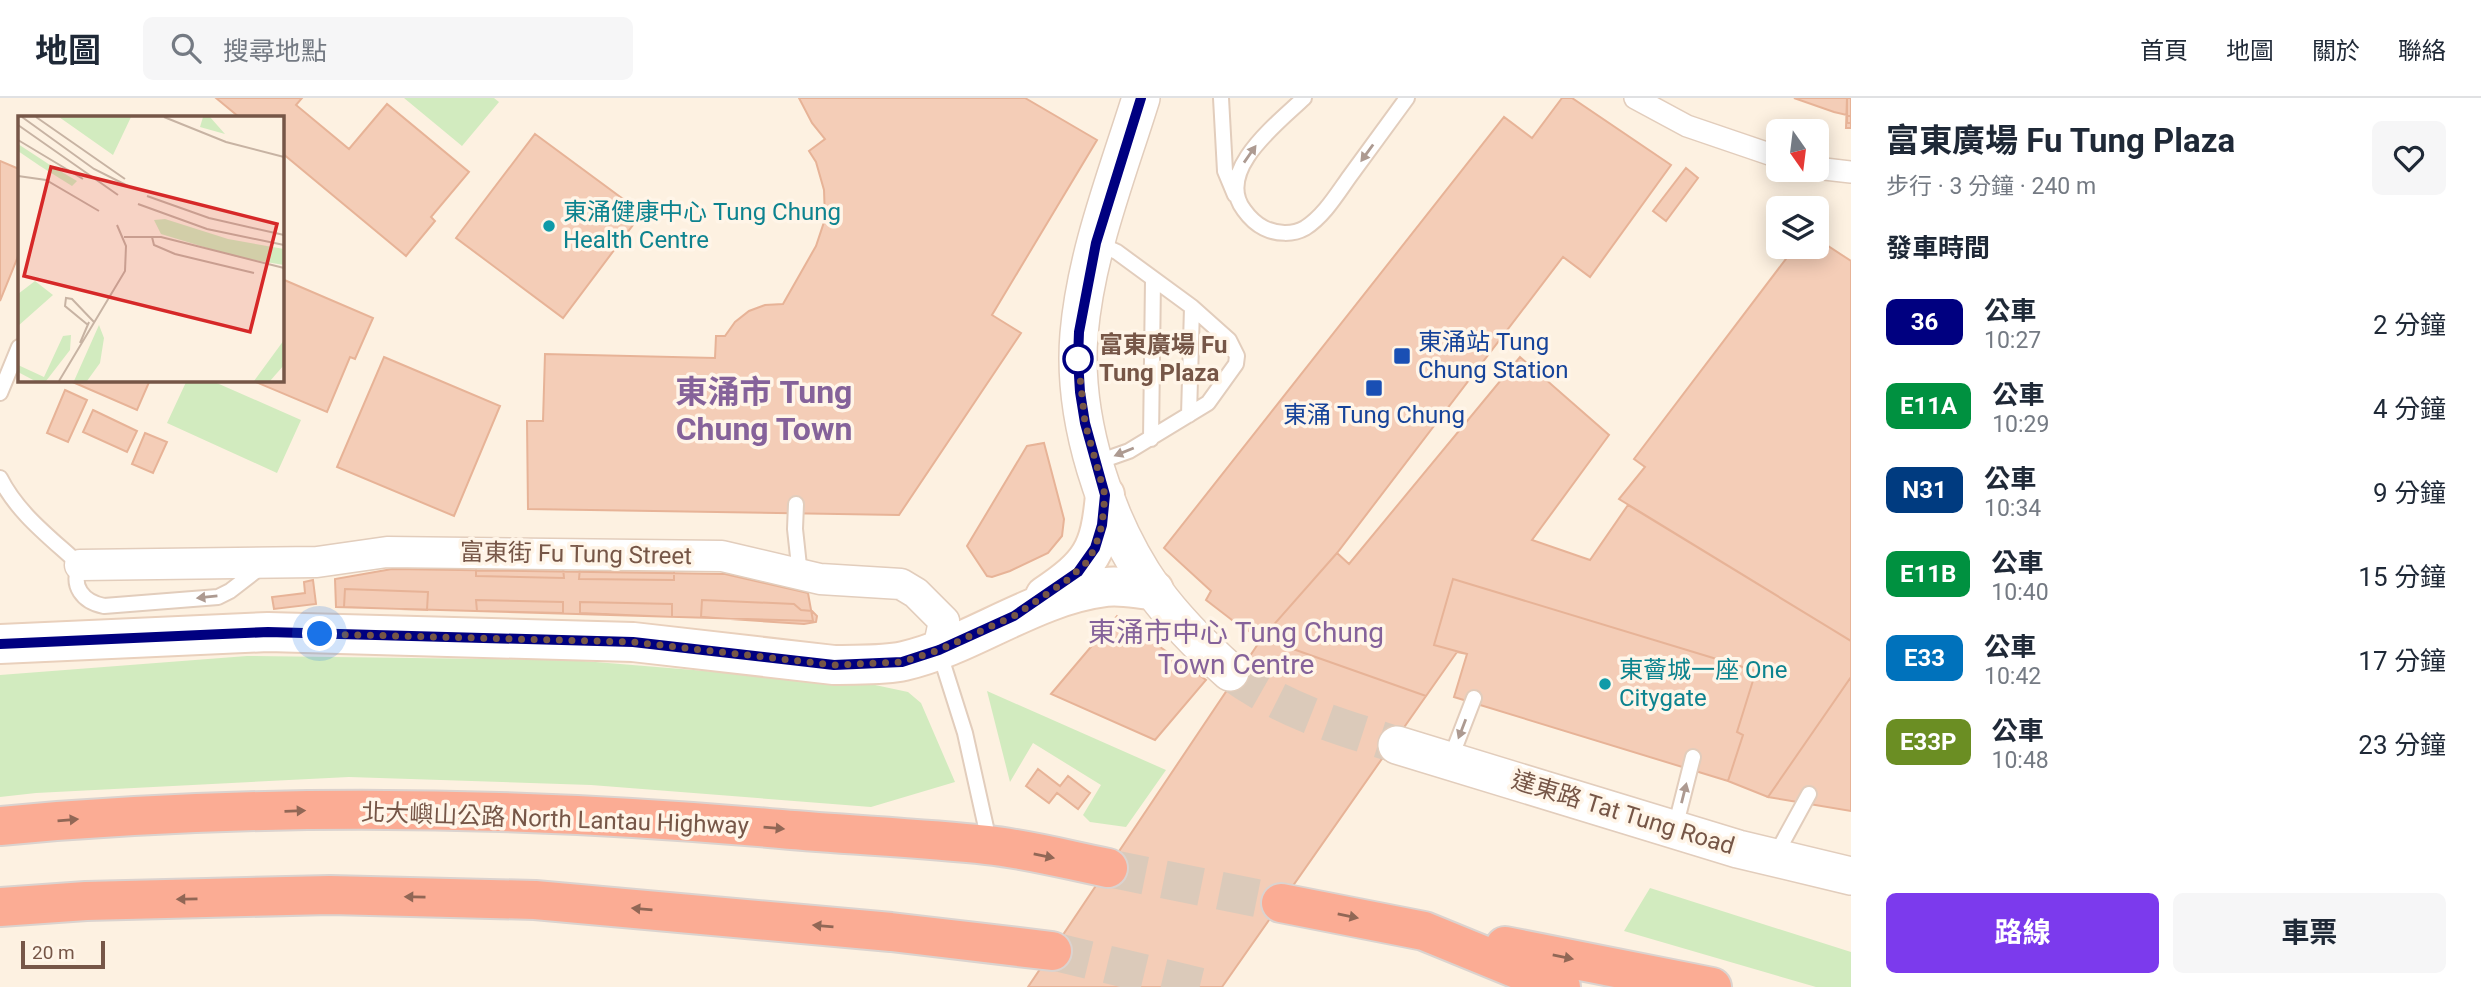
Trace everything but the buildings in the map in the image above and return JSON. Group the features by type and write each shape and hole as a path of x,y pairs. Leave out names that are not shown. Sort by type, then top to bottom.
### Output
{"highway":[{"name":"北大嶼山公路 North Lantau Highway","path":"0,826 75,819 315,810 518,813 706,822 989,845 1108,868"},
{"path":"0,907 86,901 330,895 535,900 891,932 1045,962"},
{"path":"1281,903 1712,987"},
{"path":"1424,931 1561,987"}],"main road":[{"path":"1014,616 1066,581 1086,563 1095,548 1102,525 1100,479"},
{"path":"0,644 268,632 633,642 834,665 902,662 939,650 1014,616 1073,595 1105,587 1154,590"}],"street":[{"path":"1141,98 1087,279 1078,359 1085,423 1100,479 1132,555 1178,621 1230,672"},
{"path":"1635,98 1688,127 1766,153"},
{"path":"1829,169 1851,172"},
{"name":"富東街 Fu Tung Street","path":"80,565 317,562 387,552 722,556 800,575 901,584 916,593 944,621 939,650"},
{"name":"達東路 Tat Tung Road","path":"1397,745 1774,859 1851,876"}],"lane":[{"path":"1221,98 1228,183 1253,220 1264,228 1289,233 1306,227 1322,213 1407,98"},
{"path":"1239,202 1237,180 1245,160 1255,146 1304,98"},
{"path":"1096,243 1117,252 1192,307 1229,340 1237,356 1236,364 1208,403 1129,451 1100,479"},
{"path":"1151,439 1153,279"},
{"path":"1189,415 1192,307"},
{"path":"0,393 18,348"},
{"path":"0,478 9,497 25,515 80,565 76,575 79,594 91,604 104,606 218,597 230,591 264,564"},
{"path":"796,504 795,529 800,575"},
{"path":"939,650 965,733 989,845"},
{"path":"1450,760 1474,698"},
{"path":"1675,829 1693,757"},
{"path":"1774,859 1809,794"}],"green space":[{"path":"404,98 494,98 499,102 462,146"},
{"path":"186,382 215,382 301,420 277,473 167,423"},
{"path":"247,656 571,660 875,685 908,692 921,703 955,782 871,807 591,785 349,777 0,797 0,675"},
{"path":"987,691 1166,770 1126,827 1090,822 1083,815 1101,785 1033,743 1010,782"},
{"path":"1650,888 1851,952 1851,987 1816,987 1624,931"}],"tunnel":[{"path":"1230,672 1290,707 1397,745"},
{"path":"1108,868 1281,903"},
{"path":"1052,951 1201,987"}],"bus line":[{"name":"36","path":"0,644 268,632 633,642 834,665 902,662 939,650 1014,616 1078,572 1095,548 1102,525 1105,495 1085,423 1080,392 1079,332 1096,243 1141,98"}],"place":[{"name":"東涌健康中心 Tung Chung Health Centre","path":"549,226"},
{"name":"東涌站 Tung Chung Station","path":"1402,356"},
{"name":"富東廣場 Fu Tung Plaza","path":"1078,359"},
{"name":"東涌 Tung Chung","path":"1374,388"},
{"name":"東薈城一座 One Citygate","path":"1605,684"}],"district":[{"name":"東涌市 Tung Chung Town","path":"764,410"},
{"name":"東涌市中心 Tung Chung Town Centre","path":"1236,648"}],"route":[{"path":"320,634 633,642 834,665 902,662 939,650 1014,616 1078,572 1095,548 1102,525 1105,495 1085,423 1078,359"}]}
